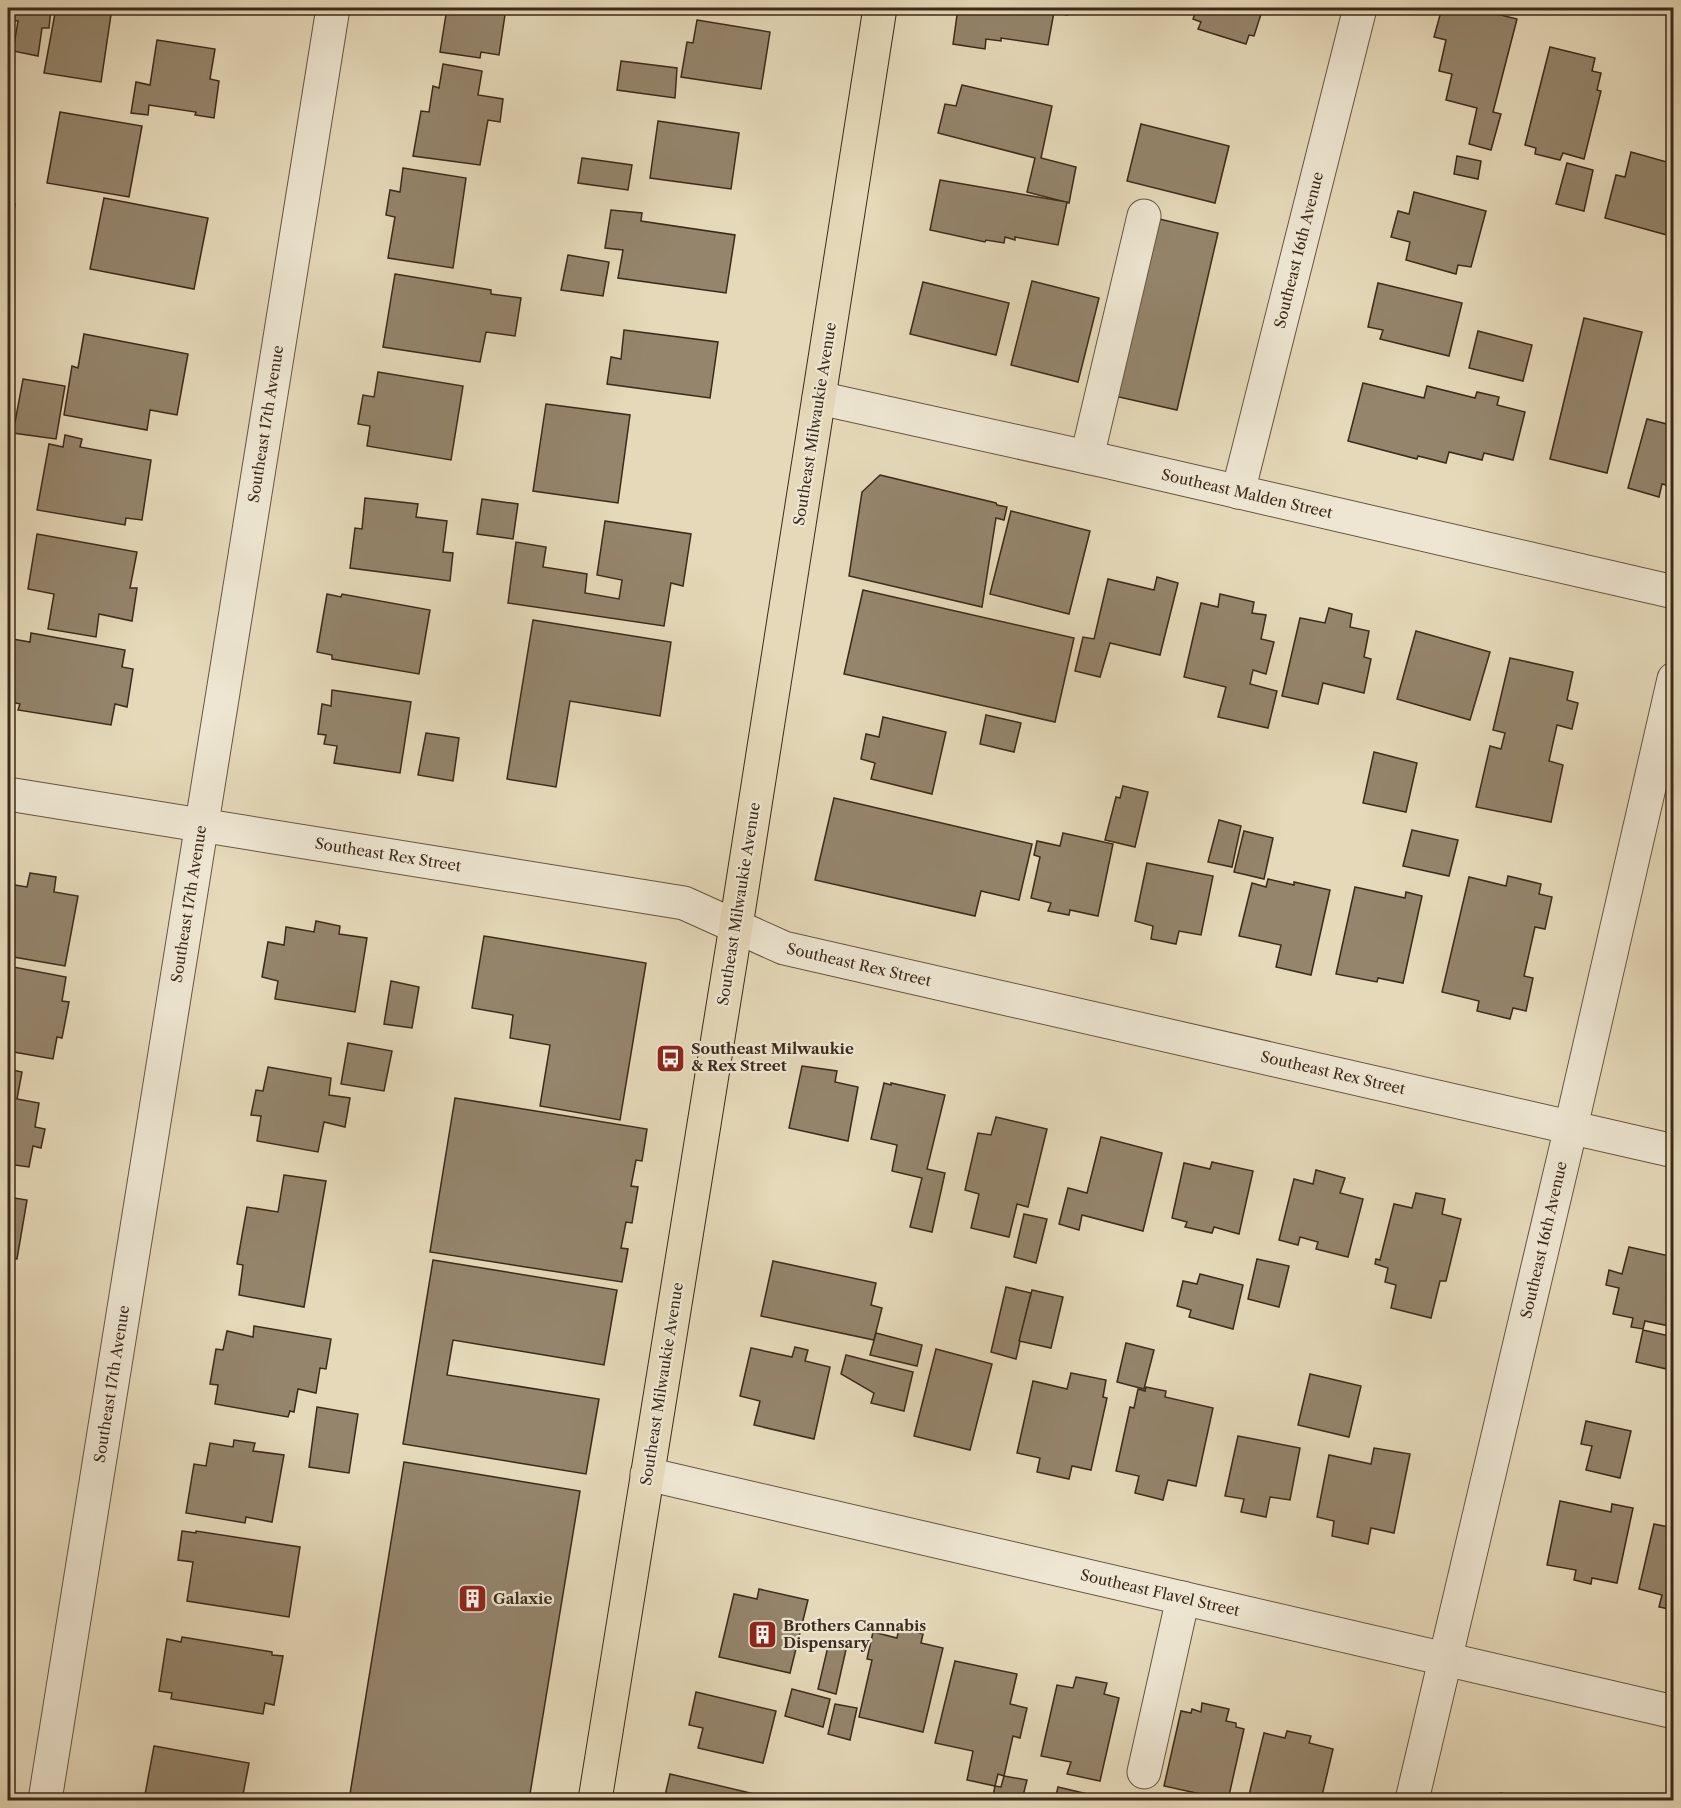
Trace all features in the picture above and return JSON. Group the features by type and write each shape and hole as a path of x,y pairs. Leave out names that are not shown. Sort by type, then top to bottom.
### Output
{"main road":[{"name":"Southeast Milwaukie Avenue","path":"595,1800 736,926 880,8"}],"street":[{"name":"Southeast 17th Avenue","path":"45,1800 333,8"},
{"name":"Southeast 16th Avenue","path":"1238,492 1360,8"},
{"path":"1087,457 1144,216"},
{"name":"Southeast Malden Street","path":"819,398 1674,592"},
{"name":"Southeast 16th Avenue","path":"1412,1800 1674,679"},
{"name":"Southeast Rex Street","path":"8,794 684,903 784,948 1674,1152"},
{"name":"Southeast Flavel Street","path":"647,1474 1674,1712"},
{"path":"1144,1772 1183,1598"}],"building":[{"path":"9,8 51,8 49,28 42,28 38,56 13,51 18,21 8,20"},
{"path":"56,8 112,8 101,82 44,73"},
{"path":"447,8 506,8 499,55 481,52 480,58 440,52"},
{"path":"958,8 1069,8 1067,15 1054,12 1048,45 1001,38 1001,41 986,39 985,49 953,44"},
{"path":"1197,8 1263,8 1254,36 1249,35 1246,44 1198,29 1201,22 1193,19"},
{"path":"1442,8 1472,8 1517,19 1493,112 1501,114 1491,150 1469,144 1477,108 1446,100 1452,74 1439,71 1446,40 1434,37"},
{"path":"697,20 770,32 761,89 681,77 687,42 693,43"},
{"path":"157,40 215,49 210,79 219,81 214,118 195,115 196,112 149,105 148,115 131,113 136,82 150,85"},
{"path":"1550,47 1595,58 1592,71 1601,73 1597,90 1601,91 1584,159 1563,153 1560,160 1535,154 1536,148 1525,145"},
{"path":"621,61 677,68 675,98 617,90"},
{"path":"443,64 482,71 478,95 503,99 500,122 488,120 480,165 413,156 421,111 429,112 433,86 439,88"},
{"path":"962,85 1052,106 1041,158 1076,167 1069,203 1027,192 1035,158 938,133 945,104 956,106"},
{"path":"60,112 142,126 129,197 47,183"},
{"path":"658,121 739,133 731,189 650,178"},
{"path":"1141,124 1229,146 1215,203 1127,181"},
{"path":"1631,152 1674,164 1674,237 1605,218 1616,175 1625,177"},
{"path":"1457,156 1481,161 1478,179 1454,174"},
{"path":"582,158 632,165 628,190 578,183"},
{"path":"1567,163 1593,170 1584,211 1556,204"},
{"path":"403,168 466,178 453,268 388,258 395,217 386,215 390,190 400,192"},
{"path":"940,180 1067,202 1058,245 1015,237 1015,240 1005,237 1004,243 986,240 985,242 930,230"},
{"path":"1414,192 1486,211 1471,267 1458,265 1456,274 1406,260 1410,242 1391,237 1398,211 1409,214"},
{"path":"104,198 208,218 194,289 90,269"},
{"path":"8,203 15,204 8,248"},
{"path":"611,210 642,213 641,221 735,235 726,293 618,278 623,250 605,248"},
{"path":"1151,217 1218,233 1177,410 1110,395"},
{"path":"568,255 609,262 603,296 561,290"},
{"path":"395,274 491,290 491,294 521,298 515,336 486,332 480,362 383,347"},
{"path":"1032,281 1099,298 1078,382 1011,365"},
{"path":"923,282 1009,303 996,355 910,334"},
{"path":"1378,283 1462,303 1449,356 1380,339 1383,330 1368,327"},
{"path":"1584,318 1642,332 1607,473 1550,459"},
{"path":"624,330 718,342 710,398 607,384 611,357 621,359"},
{"path":"1478,331 1532,345 1523,381 1469,368"},
{"path":"84,334 188,354 177,415 150,410 147,430 64,415 72,366 78,368"},
{"path":"378,372 463,386 451,460 367,446 370,426 358,424 363,395 374,397"},
{"path":"23,379 65,386 56,439 13,433"},
{"path":"1363,383 1424,398 1427,386 1475,398 1477,392 1499,397 1497,405 1525,412 1513,460 1484,453 1482,460 1449,452 1446,463 1418,456 1417,459 1348,441"},
{"path":"546,404 630,415 618,503 533,491"},
{"path":"1669,414 1674,415 1674,487 1662,484 1659,497 1628,488 1647,419 1667,424"},
{"path":"65,435 82,439 80,447 151,460 142,520 126,518 125,525 37,510 49,444 63,447"},
{"path":"880,475 1007,507 1004,520 996,518 982,607 849,576 862,492"},
{"path":"365,498 418,504 416,517 447,521 443,552 453,553 450,581 350,568 355,528 362,529"},
{"path":"482,499 518,504 513,539 477,534"},
{"path":"1011,511 1090,531 1069,614 990,594"},
{"path":"605,521 691,534 683,586 671,583 664,626 508,603 516,542 546,547 543,567 587,574 585,593 619,599 622,580 597,575"},
{"path":"37,534 137,552 130,588 137,588 132,621 99,614 96,637 48,629 54,594 28,589"},
{"path":"1157,577 1178,583 1160,655 1110,643 1100,677 1075,671 1083,637 1094,639 1108,579 1154,590"},
{"path":"863,590 1074,638 1055,722 844,674"},
{"path":"327,594 341,597 342,594 430,610 419,674 332,659 332,655 317,652"},
{"path":"1220,594 1254,602 1252,613 1266,615 1261,639 1274,642 1266,674 1253,670 1250,684 1277,691 1268,728 1218,717 1226,687 1184,677 1201,603 1218,607"},
{"path":"1329,608 1352,614 1350,627 1369,631 1364,657 1371,659 1364,693 1323,683 1318,704 1282,696 1300,618 1325,623"},
{"path":"533,620 671,642 660,716 570,701 556,787 507,779"},
{"path":"1416,631 1490,652 1470,720 1397,699"},
{"path":"31,633 125,650 122,667 133,669 127,707 115,704 111,725 18,710 20,704 8,701 8,669 13,639 30,642"},
{"path":"1510,658 1573,672 1567,700 1578,703 1572,729 1557,725 1549,761 1563,765 1551,822 1476,807 1490,746 1501,749 1505,733 1493,730"},
{"path":"332,690 411,702 400,773 334,763 337,746 324,744 326,735 318,734 322,704 331,706"},
{"path":"986,715 1021,723 1014,752 980,744"},
{"path":"883,717 946,732 932,794 871,779 875,763 861,759 866,734 879,737"},
{"path":"426,733 459,738 453,781 418,775"},
{"path":"1374,752 1417,763 1406,812 1363,803"},
{"path":"1123,786 1148,792 1135,847 1105,840 1116,797 1120,798"},
{"path":"834,798 1032,844 1019,900 981,891 975,916 815,880"},
{"path":"1219,820 1241,826 1232,867 1208,862"},
{"path":"1412,830 1458,840 1449,876 1403,866"},
{"path":"1244,831 1273,838 1264,879 1234,872"},
{"path":"1063,833 1113,844 1098,916 1070,910 1069,915 1048,911 1051,903 1031,898 1040,857 1034,855 1037,841 1060,846"},
{"path":"1147,863 1213,876 1201,935 1179,931 1176,944 1151,939 1153,926 1135,921"},
{"path":"30,873 56,877 54,892 78,896 65,966 8,956 8,884 27,887"},
{"path":"1508,876 1541,884 1539,894 1552,897 1545,929 1535,927 1524,976 1533,978 1526,1011 1513,1008 1510,1019 1477,1011 1479,1001 1442,992 1469,877 1506,886"},
{"path":"1268,879 1330,890 1311,975 1276,967 1281,945 1239,936 1252,883 1266,887"},
{"path":"1355,887 1405,898 1406,892 1422,896 1403,983 1378,978 1377,982 1336,974"},
{"path":"316,921 340,926 339,934 367,938 355,1012 275,999 278,981 262,977 268,942 284,945 286,927 314,932"},
{"path":"484,936 646,963 620,1120 540,1106 550,1045 510,1038 513,1015 472,1008"},
{"path":"8,966 66,977 62,1001 69,1002 62,1038 57,1037 53,1059 8,1051"},
{"path":"391,981 419,987 412,1028 384,1024"},
{"path":"1674,1005 1674,1036 1667,1034"},
{"path":"348,1043 392,1051 384,1091 341,1084"},
{"path":"802,1066 837,1071 835,1082 858,1087 848,1141 789,1128"},
{"path":"268,1067 331,1078 329,1095 350,1098 345,1127 324,1122 318,1152 257,1141 261,1116 251,1115 256,1090 263,1091"},
{"path":"8,1069 22,1072 17,1099 39,1103 35,1127 45,1129 41,1148 33,1146 29,1167 8,1164"},
{"path":"884,1083 945,1095 927,1169 945,1173 932,1232 910,1227 922,1178 892,1171 897,1145 871,1139"},
{"path":"455,1098 647,1129 642,1161 636,1160 631,1186 638,1187 632,1223 626,1222 621,1248 628,1249 622,1282 430,1252"},
{"path":"996,1117 1047,1129 1028,1207 1017,1204 1009,1237 971,1228 979,1194 965,1190 978,1133 991,1135"},
{"path":"1101,1137 1162,1153 1143,1231 1082,1215 1079,1230 1059,1224 1068,1188 1087,1193"},
{"path":"1212,1162 1253,1171 1239,1234 1214,1227 1212,1233 1185,1227 1187,1222 1172,1218 1184,1163 1210,1169"},
{"path":"1316,1170 1345,1178 1340,1193 1363,1199 1348,1257 1316,1249 1318,1242 1300,1237 1298,1245 1279,1240 1294,1179 1313,1184"},
{"path":"284,1175 326,1181 304,1307 239,1295 243,1265 237,1264 247,1207 278,1212"},
{"path":"1416,1193 1445,1199 1442,1214 1461,1219 1446,1281 1440,1281 1431,1318 1391,1308 1396,1285 1385,1282 1388,1268 1375,1264 1376,1259 1380,1260 1394,1204 1412,1208"},
{"path":"8,1197 27,1200 17,1259 8,1258"},
{"path":"1024,1214 1047,1219 1036,1263 1014,1257"},
{"path":"1629,1247 1674,1257 1674,1327 1645,1321 1643,1329 1631,1327 1633,1318 1613,1314 1619,1288 1606,1285 1609,1270 1622,1274"},
{"path":"1257,1259 1289,1266 1279,1307 1248,1299"},
{"path":"433,1260 617,1290 604,1365 453,1340 447,1375 599,1399 586,1474 403,1444"},
{"path":"773,1261 876,1283 871,1305 882,1308 874,1340 761,1316"},
{"path":"1200,1274 1243,1285 1233,1329 1189,1317 1191,1310 1177,1306 1183,1281 1197,1284"},
{"path":"1006,1287 1031,1293 1016,1359 991,1352"},
{"path":"1032,1290 1063,1297 1051,1348 1019,1341"},
{"path":"8,1324 14,1325 10,1349 8,1348"},
{"path":"254,1326 331,1339 326,1369 320,1368 316,1393 298,1389 294,1412 290,1411 288,1417 215,1404 218,1385 210,1384 216,1349 223,1350 227,1331 253,1337"},
{"path":"1643,1330 1674,1337 1674,1359 1671,1370 1636,1362"},
{"path":"876,1333 922,1345 917,1366 870,1355"},
{"path":"1126,1343 1154,1350 1144,1389 1117,1382"},
{"path":"795,1347 808,1350 805,1361 830,1367 814,1439 754,1425 760,1401 740,1396 751,1348 792,1357"},
{"path":"936,1349 992,1364 970,1450 914,1436"},
{"path":"846,1355 913,1372 904,1411 871,1403 874,1393 841,1374"},
{"path":"1071,1373 1106,1380 1103,1397 1107,1398 1091,1470 1072,1466 1069,1479 1037,1472 1040,1458 1017,1453 1033,1381 1067,1389"},
{"path":"1310,1374 1361,1386 1349,1437 1298,1425"},
{"path":"1146,1387 1166,1391 1165,1397 1213,1408 1196,1486 1168,1480 1163,1500 1135,1493 1139,1476 1116,1471 1130,1407 1134,1408 1138,1389 1145,1391"},
{"path":"317,1407 358,1414 349,1473 309,1467"},
{"path":"1586,1421 1631,1431 1620,1478 1586,1470 1592,1446 1581,1444"},
{"path":"1238,1436 1300,1448 1290,1500 1270,1497 1266,1517 1241,1512 1244,1499 1225,1496"},
{"path":"234,1440 255,1443 253,1451 284,1455 272,1522 246,1517 245,1523 186,1513 194,1464 206,1466 210,1443 233,1447"},
{"path":"1374,1448 1410,1454 1394,1533 1371,1528 1368,1544 1332,1536 1334,1521 1317,1517 1329,1455 1371,1464"},
{"name":"Galaxie","path":"404,1462 580,1491 529,1800 349,1800"},
{"path":"1560,1501 1611,1512 1612,1504 1633,1508 1617,1583 1592,1578 1591,1584 1574,1580 1576,1570 1547,1565"},
{"path":"1654,1524 1674,1528 1674,1610 1659,1607 1662,1595 1639,1589"},
{"path":"182,1531 196,1533 196,1531 300,1547 289,1617 187,1601 193,1562 178,1560"},
{"name":"Brothers Cannabis Dispensary","path":"759,1589 808,1600 790,1673 719,1657 734,1594 757,1599"},
{"path":"899,1628 923,1634 921,1643 943,1648 923,1732 859,1717 872,1660 867,1659 873,1632 897,1638"},
{"path":"182,1637 272,1652 272,1655 283,1656 274,1705 265,1703 263,1714 171,1699 172,1693 159,1691 167,1639 181,1642"},
{"path":"829,1642 847,1645 836,1694 818,1689"},
{"path":"955,1661 1017,1674 1010,1704 1027,1708 1020,1738 1013,1736 1004,1776 998,1774 995,1786 967,1780 973,1751 935,1743"},
{"path":"1076,1677 1107,1683 1104,1694 1119,1698 1100,1781 1067,1774 1071,1762 1041,1756 1057,1685 1073,1688"},
{"path":"792,1689 830,1699 823,1727 785,1716"},
{"path":"696,1692 776,1711 763,1763 698,1748 703,1728 689,1725"},
{"path":"1202,1703 1229,1709 1226,1721 1236,1723 1236,1727 1244,1729 1228,1800 1164,1786 1181,1711 1191,1713 1192,1709 1201,1712"},
{"path":"835,1704 857,1708 850,1740 828,1734"},
{"path":"1287,1731 1311,1736 1309,1743 1333,1749 1321,1800 1268,1800 1249,1795 1264,1733 1285,1738"},
{"path":"154,1746 249,1763 242,1800 144,1800"},
{"path":"670,1774 767,1797 766,1800 664,1800"},
{"path":"1004,1776 1027,1780 1022,1800 992,1800 995,1786 1001,1787"},
{"path":"1058,1787 1113,1800 1055,1800"},
{"path":"1500,1793 1536,1800 1498,1800"}],"place":[{"name":"Southeast Milwaukie & Rex Street","path":"670,1058"},
{"name":"Galaxie","path":"472,1599"},
{"name":"Brothers Cannabis Dispensary","path":"762,1635"}]}
